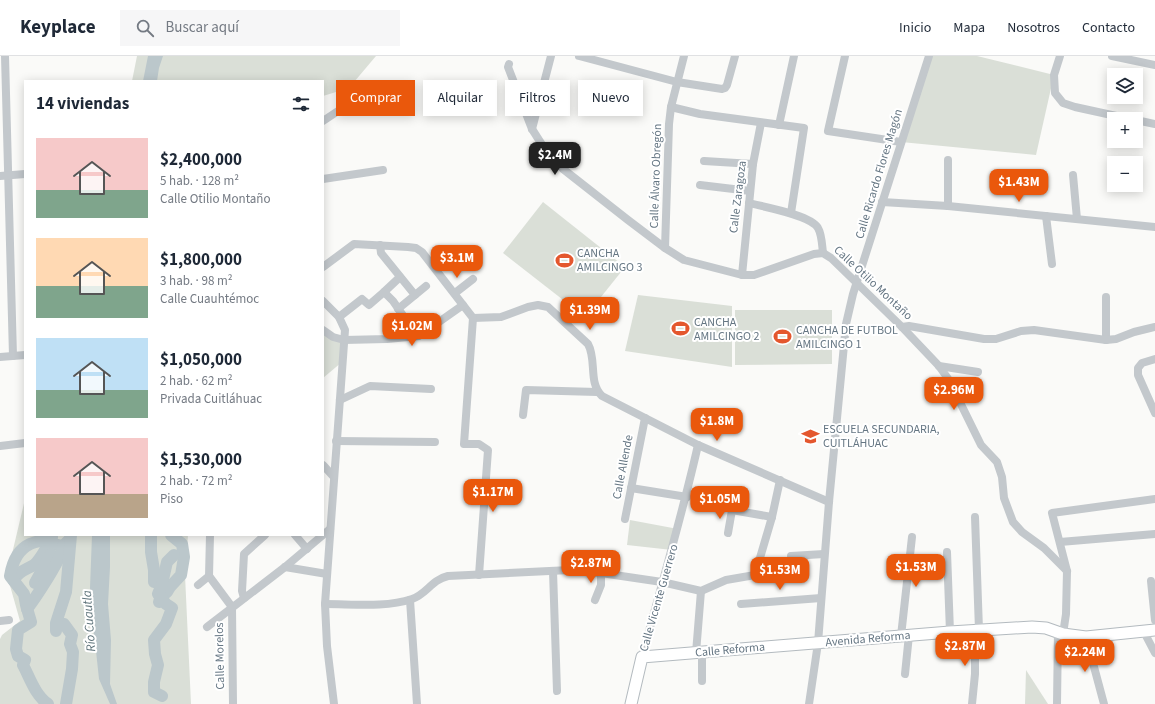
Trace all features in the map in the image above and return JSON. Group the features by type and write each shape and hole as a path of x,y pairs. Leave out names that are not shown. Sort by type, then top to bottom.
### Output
{"street":[{"path":"5,56 4,176 13,356"},
{"path":"532,129 551,56"},
{"path":"579,56 677,82 725,88 735,56"},
{"path":"780,125 794,56"},
{"path":"845,56 828,131 901,142"},
{"name":"Calle Ricardo Flores Magón","path":"809,704 818,643 824,554 846,324 882,202 929,56"},
{"path":"1060,56 1054,75 1055,93 1063,103 1107,114"},
{"path":"1112,56 1155,65"},
{"name":"Calle Álvaro Obregón","path":"665,248 669,124 671,107 683,57"},
{"name":"Calle Otilio Montaño","path":"510,64 508,67 532,129 546,152 563,169 665,248 684,260 742,275 754,276 814,254 823,253 831,258 902,327 939,366 949,380 981,445 997,462 1002,476 1004,498 1013,522 1022,532 1044,548 1067,571"},
{"path":"671,107 700,114 804,128 791,213"},
{"path":"324,120 336,112"},
{"path":"1143,121 1155,124"},
{"name":"Calle Zaragoza","path":"742,275 753,164 761,123"},
{"path":"948,160 948,206"},
{"path":"704,161 753,164"},
{"path":"324,179 383,170"},
{"path":"4,176 24,174"},
{"path":"1073,175 1077,219"},
{"path":"700,185 750,191"},
{"path":"882,202 948,206 1155,227"},
{"path":"749,203 791,213 818,226 821,233 823,253"},
{"path":"1046,216 1052,264"},
{"path":"324,266 354,244 395,245 416,248 422,252 434,266 472,318 464,444 479,444 488,450 479,575"},
{"path":"380,245 381,253 415,295"},
{"path":"434,266 450,253"},
{"path":"339,317 362,299 369,305 400,277"},
{"path":"455,293 473,279"},
{"path":"398,309 426,286"},
{"path":"384,292 411,327 412,337"},
{"path":"1106,297 1106,340"},
{"path":"324,302 339,317 345,330 333,476 325,604 327,646 334,704"},
{"path":"324,331 333,337 344,340 387,339 419,336 463,305"},
{"path":"472,318 501,317 538,305 548,307 588,344 593,351 595,386 597,392 602,396 698,445 829,502"},
{"path":"902,327 909,326 984,340 996,339 1021,331 1034,330 1106,340 1116,339 1134,332 1155,327"},
{"path":"0,357 24,355"},
{"path":"1155,359 1142,363 1138,368 1138,375 1155,413"},
{"path":"939,366 978,372"},
{"path":"340,400 370,386 431,390"},
{"path":"523,415 526,390 597,392"},
{"name":"Calle Allende","path":"625,519 645,418"},
{"path":"336,441 435,442"},
{"path":"0,446 24,443"},
{"name":"Calle Vicente Guerrero","path":"630,704 662,582 687,497 698,445"},
{"path":"324,466 333,476"},
{"path":"325,604 386,604 410,600 420,596 433,582 440,578 570,570 601,572 662,582 701,591 726,580 755,575 772,517 780,480"},
{"path":"631,488 687,497"},
{"path":"1057,704 1060,633 1066,614 1067,571 1052,513 1155,501"},
{"path":"728,533 732,510 772,517"},
{"path":"972,704 977,631 975,517"},
{"path":"324,534 330,529"},
{"path":"1060,542 1155,534"},
{"path":"210,536 209,576 232,607"},
{"path":"244,598 242,591 244,554 264,536"},
{"path":"296,536 306,549"},
{"path":"207,627 285,567 322,536"},
{"path":"905,674 905,636 912,537"},
{"path":"947,552 950,632"},
{"path":"791,556 824,554"},
{"path":"285,567 327,574"},
{"path":"553,571 557,691"},
{"path":"595,600 601,585 601,572"},
{"path":"198,584 209,576"},
{"path":"1151,581 1155,620"},
{"path":"701,591 699,653 702,681"},
{"path":"741,604 821,598"},
{"path":"410,600 417,704"},
{"name":"Calle Morelos","path":"232,607 233,704"},
{"path":"0,621 9,620"},
{"name":"Avenida Reforma","path":"818,643 1032,627 1046,628 1060,633 1086,637 1150,631"},
{"path":"1150,631 1155,652"},
{"path":"1086,637 1104,704"},
{"name":"Calle Reforma","path":"642,657 818,643"}],"shaded area":[{"path":"137,56 376,56 356,80 336,80 336,92 324,96 324,80 132,80"},
{"path":"148,56 163,56 157,80 143,80"},
{"path":"929,56 977,56 1054,75 1036,155 901,142"},
{"name":"CANCHA AMILCINGO 3","path":"543,202 625,267 585,317 503,253"},
{"name":"CANCHA AMILCINGO 2","path":"638,295 732,306 732,367 625,351"},
{"name":"CANCHA DE FUTBOL AMILCINGO 1","path":"735,310 832,310 832,364 735,365"},
{"path":"324,330 344,340 342,362 324,377"},
{"path":"24,503 24,536 188,536 185,575 191,704 0,704 0,639 2,635 20,621 7,575"},
{"path":"630,520 678,529 672,550 627,545"},
{"path":"92,536 110,536 108,604 111,640 110,684 117,704 110,704 99,679 90,588"},
{"path":"1026,670 1048,704 1025,704"}],"waterway":[{"path":"56,631 56,623 66,592 71,536"},
{"path":"151,536 154,582"},
{"path":"159,602 161,597 181,575 184,557 182,544 172,536"},
{"path":"48,704 43,700 33,686 23,665 25,660 18,656 16,649 18,630 31,622 24,594 10,576 18,554 25,547 52,537"},
{"path":"14,581 19,573 36,563 49,543 63,546 70,539"},
{"path":"27,609 54,567 63,546"},
{"path":"35,583 51,554"},
{"path":"162,696 154,692 154,682 158,665 155,654 154,640 166,624 172,608 166,604 158,594 167,562 174,555"},
{"path":"64,624 72,635 70,644 73,652 72,669 66,704"}],"place":[{"name":"CANCHA AMILCINGO 3","path":"564,260"},
{"name":"CANCHA AMILCINGO 2","path":"681,329"},
{"name":"CANCHA DE FUTBOL AMILCINGO 1","path":"783,337"},
{"name":"ESCUELA SECUNDARIA, CUITLÁHUAC","path":"810,436"}],"water label":[{"name":"Río Cuautla","path":"89,621"}]}
